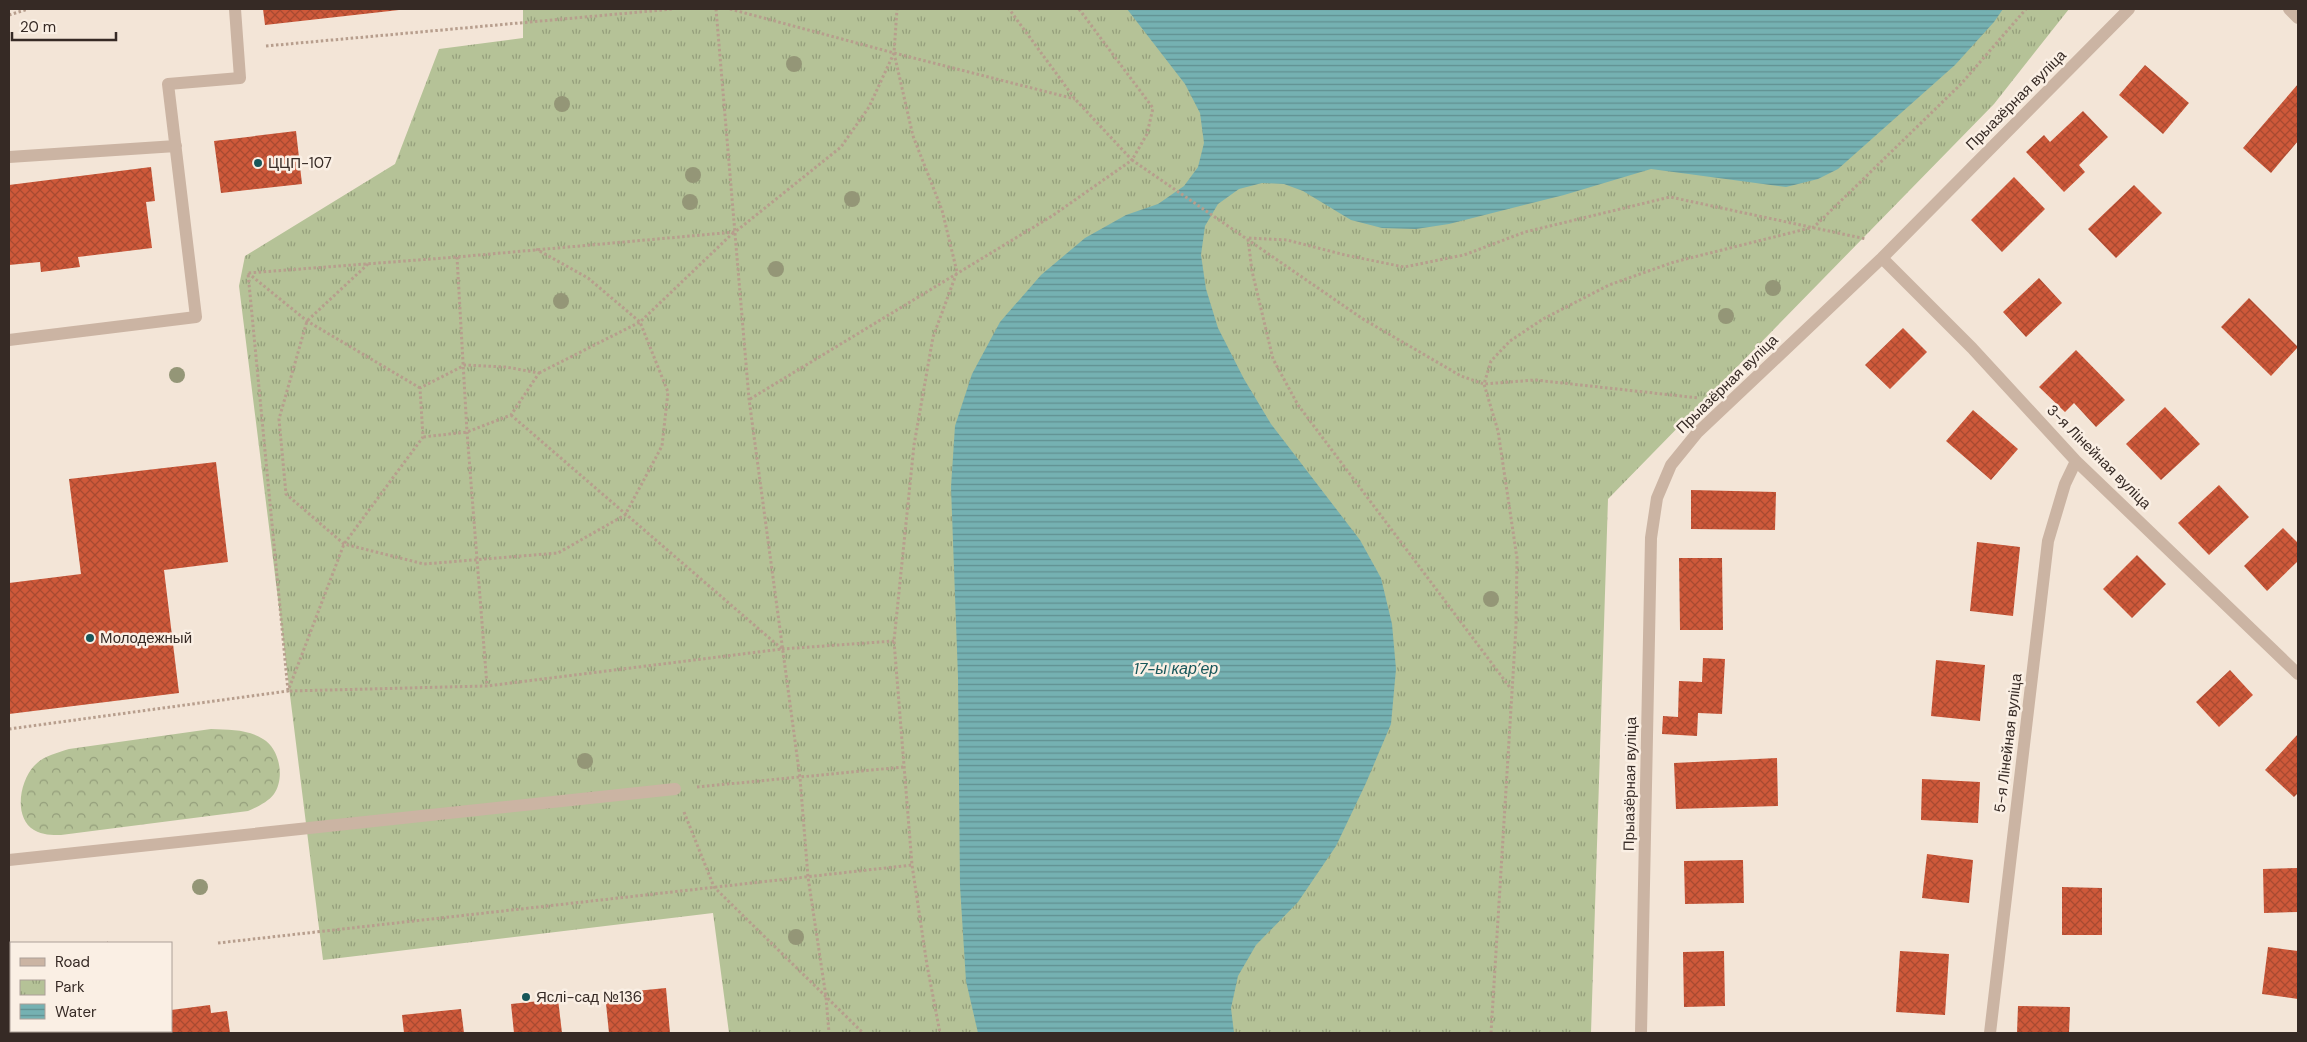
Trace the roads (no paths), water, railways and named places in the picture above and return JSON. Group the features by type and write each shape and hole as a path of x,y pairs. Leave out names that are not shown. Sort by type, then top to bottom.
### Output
{"street":[{"path":"9,340 196,317 168,84 240,78 235,9"},
{"name":"Прыазёрная вуліца","path":"1641,1033 1651,558 1657,498 1671,465 1697,433 1882,258 2129,9"},
{"path":"2289,9 2298,18"},
{"path":"9,157 176,146"},
{"name":"3-я Лінейная вуліца","path":"1882,258 1972,348 2076,461 2298,674"},
{"name":"5-я Лінейная вуліца","path":"1990,1033 2048,541 2065,484 2076,461"},
{"path":"9,860 675,789"}],"water":[{"name":"17-ы кар’ер","path":"1127,9 2003,9 1994,22 1955,65 1838,169 1818,179 1786,187 1651,169 1564,195 1449,224 1416,229 1382,228 1351,220 1303,191 1284,184 1262,183 1239,189 1218,204 1205,226 1201,255 1206,289 1218,328 1244,379 1271,424 1360,540 1381,578 1392,624 1396,669 1391,724 1336,846 1298,902 1256,945 1238,976 1231,1008 1234,1033 978,1033 966,981 960,886 958,677 951,487 955,426 972,374 1000,322 1041,275 1085,238 1126,215 1158,204 1184,186 1198,167 1204,143 1200,113 1185,84"}],"place":[{"name":"ЦЦП-107","path":"258,163"},
{"name":"Молодежный","path":"90,638"},
{"name":"Яслі-сад №136","path":"526,997"}]}
